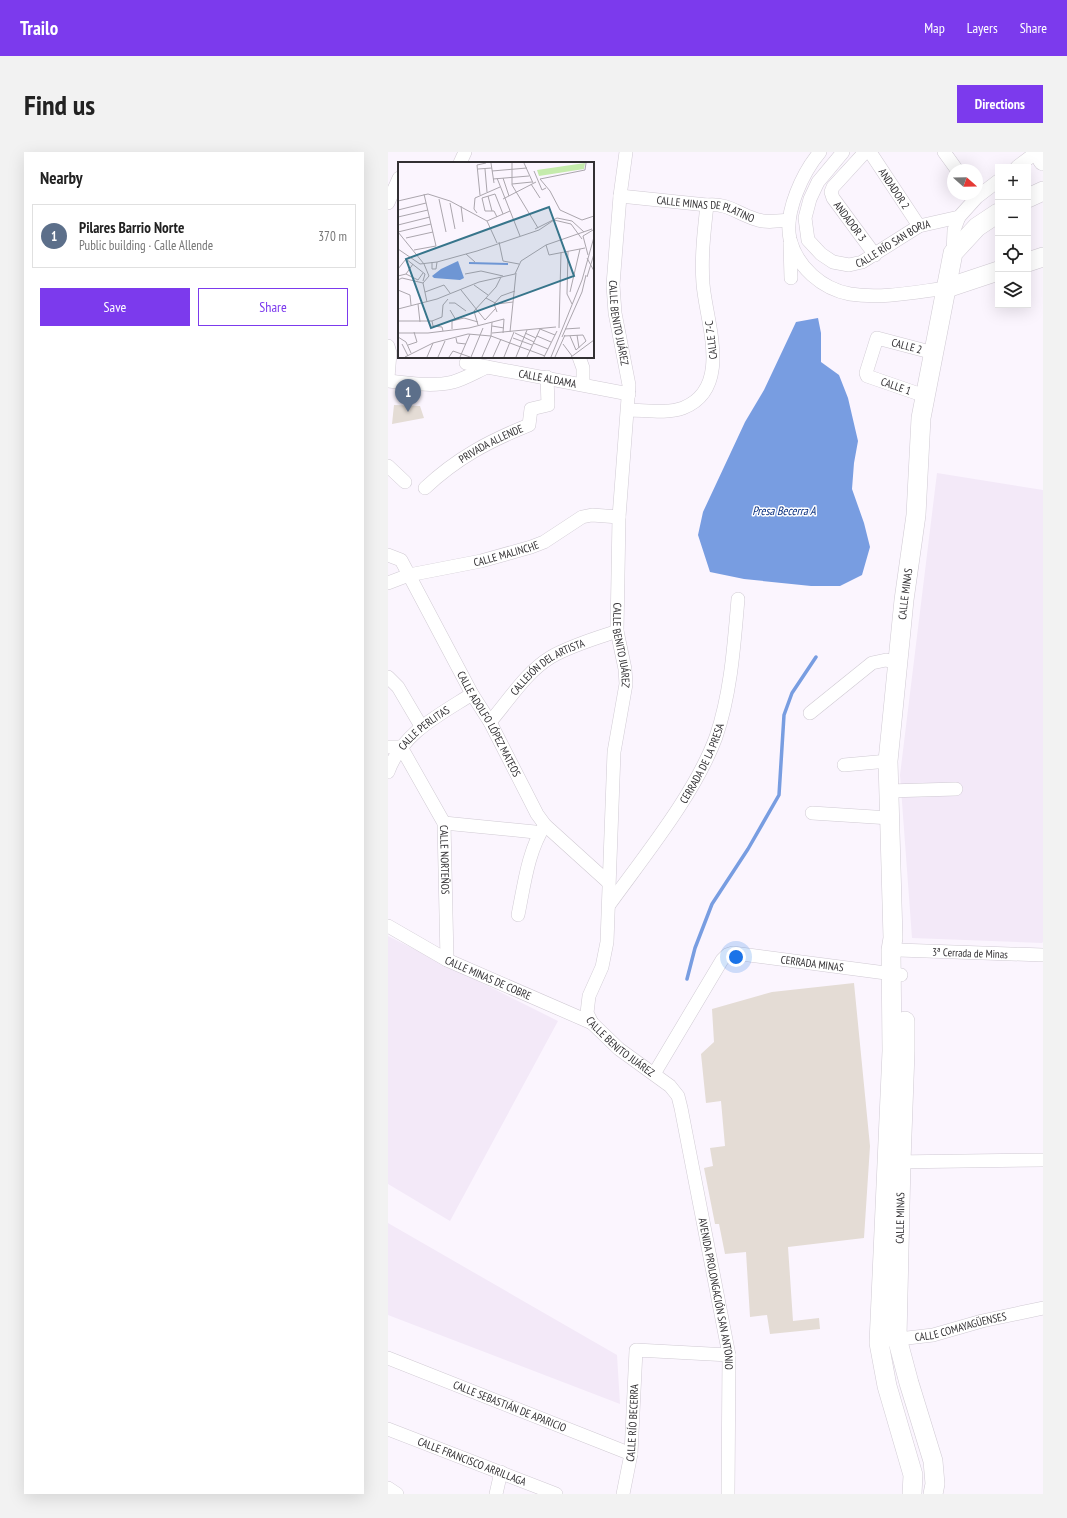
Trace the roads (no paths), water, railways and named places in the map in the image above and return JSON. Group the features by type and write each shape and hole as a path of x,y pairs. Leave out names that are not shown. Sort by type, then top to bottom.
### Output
{"street":[{"path":"460,162 464,152"},
{"name":"CALLE BENITO JUÁREZ","path":"626,152 620,196 613,285 615,313 626,365 629,394 618,517 617,631 625,669 626,684 614,752 606,954 587,1004 588,1013 592,1023 619,1049 670,1086 678,1096"},
{"path":"791,278 789,220 803,175 820,152"},
{"name":"CALLE RÍO SAN BORJA","path":"843,152 818,182 810,199 805,218 808,240 821,254 833,262 849,265 862,262 919,226 959,217"},
{"name":"ANDADOR 3","path":"865,152 833,187 831,192 833,198 875,254"},
{"name":"ANDADOR 2","path":"870,152 919,226"},
{"path":"944,152 953,164"},
{"path":"1021,164 1037,152 1043,161"},
{"path":"388,203 398,180"},
{"path":"983,191 995,183"},
{"path":"1031,197 1043,191"},
{"name":"CALLE MINAS DE PLATINO","path":"620,196 707,205 718,204 727,206 756,220 789,220"},
{"path":"959,217 972,200"},
{"name":"CALLE 7-C","path":"628,410 669,410 682,408 700,395 708,384 713,369 714,354 703,285 703,238 707,205"},
{"path":"952,253 977,227 995,215"},
{"name":"CALLE MINAS","path":"912,1494 913,1475 887,1386 879,1343 905,1052 897,975 891,950 895,944 888,761 904,600 916,515 921,418 947,288 954,230 959,217"},
{"path":"790,239 801,262 812,276 829,287 868,296 902,294 947,288 995,272"},
{"path":"1031,261 1043,257"},
{"name":"CALLE 2","path":"868,376 866,373 876,340 880,337 934,353"},
{"path":"388,346 390,353 388,380 437,385 455,382 486,367"},
{"path":"579,358 583,368 583,384"},
{"name":"CALLE ALDAMA","path":"466,363 547,377 629,394"},
{"name":"CALLE 1","path":"868,376 925,396"},
{"name":"PRIVADA ALLENDE","path":"425,488 442,472 470,452 497,437 529,425 531,409 548,405 547,377"},
{"path":"388,466 406,482"},
{"name":"CALLE MALINCHE","path":"388,583 409,575 481,561 544,542 582,517 592,515 618,517"},
{"name":"CALLE ADOLFO LÓPEZ MATEOS","path":"388,554 401,560 472,694 490,722 537,814 540,828 608,882"},
{"name":"CERRADA DE LA PRESA","path":"609,905 680,804 701,770 716,737 732,665 738,599"},
{"name":"CALLEJÓN DEL ARTISTA","path":"490,722 530,675 550,658 571,647 617,631"},
{"path":"810,713 872,663 886,660 897,663"},
{"path":"388,677 398,687 422,726"},
{"name":"CALLE PERLITAS","path":"388,772 394,747 422,726 472,694"},
{"name":"CALLE NORTEÑOS","path":"394,747 444,823 447,960"},
{"path":"844,765 888,761"},
{"path":"888,791 956,789"},
{"path":"812,813 890,818"},
{"path":"444,823 540,828 529,866 518,915"},
{"name":"CALLE MINAS DE COBRE","path":"388,926 447,960 592,1023"},
{"name":"3ª Cerrada de Minas","path":"895,944 1043,955"},
{"name":"CERRADA MINAS","path":"654,1074 722,960 727,955 733,953 897,975"},
{"name":"AVENIDA PROLONGACIÓN SAN ANTONIO","path":"678,1096 729,1355 728,1494"},
{"path":"894,1162 1043,1160"},
{"name":"CALLE MINAS","path":"894,1162 897,1338 908,1383 935,1472 933,1494"},
{"name":"CALLE COMAYAGÜENSES","path":"879,1343 897,1338 933,1334 982,1321 1043,1308"},
{"name":"CALLE RÍO BECERRA","path":"623,1494 631,1454 636,1350 729,1355"},
{"name":"CALLE SEBASTIÁN DE APARICIO","path":"388,1358 631,1454"},
{"name":"CALLE FRANCISCO ARRILLAGA","path":"388,1429 556,1494"},
{"path":"906,1454 930,1452"},
{"path":"496,1494 501,1472"},
{"path":"388,1488 397,1494"}],"water":[{"name":"Presa Becerra A","path":"818,318 821,333 821,362 839,375 848,398 858,441 854,463 852,489 864,523 870,547 862,575 840,586 811,586 744,579 710,572 698,535 703,512 745,422 764,390 796,322"}],"waterway":[{"path":"687,979 695,948 712,904 748,849 779,795 784,715 792,693 816,657"}],"place":[{"name":"Pilares Barrio Norte","path":"408,412"}]}
